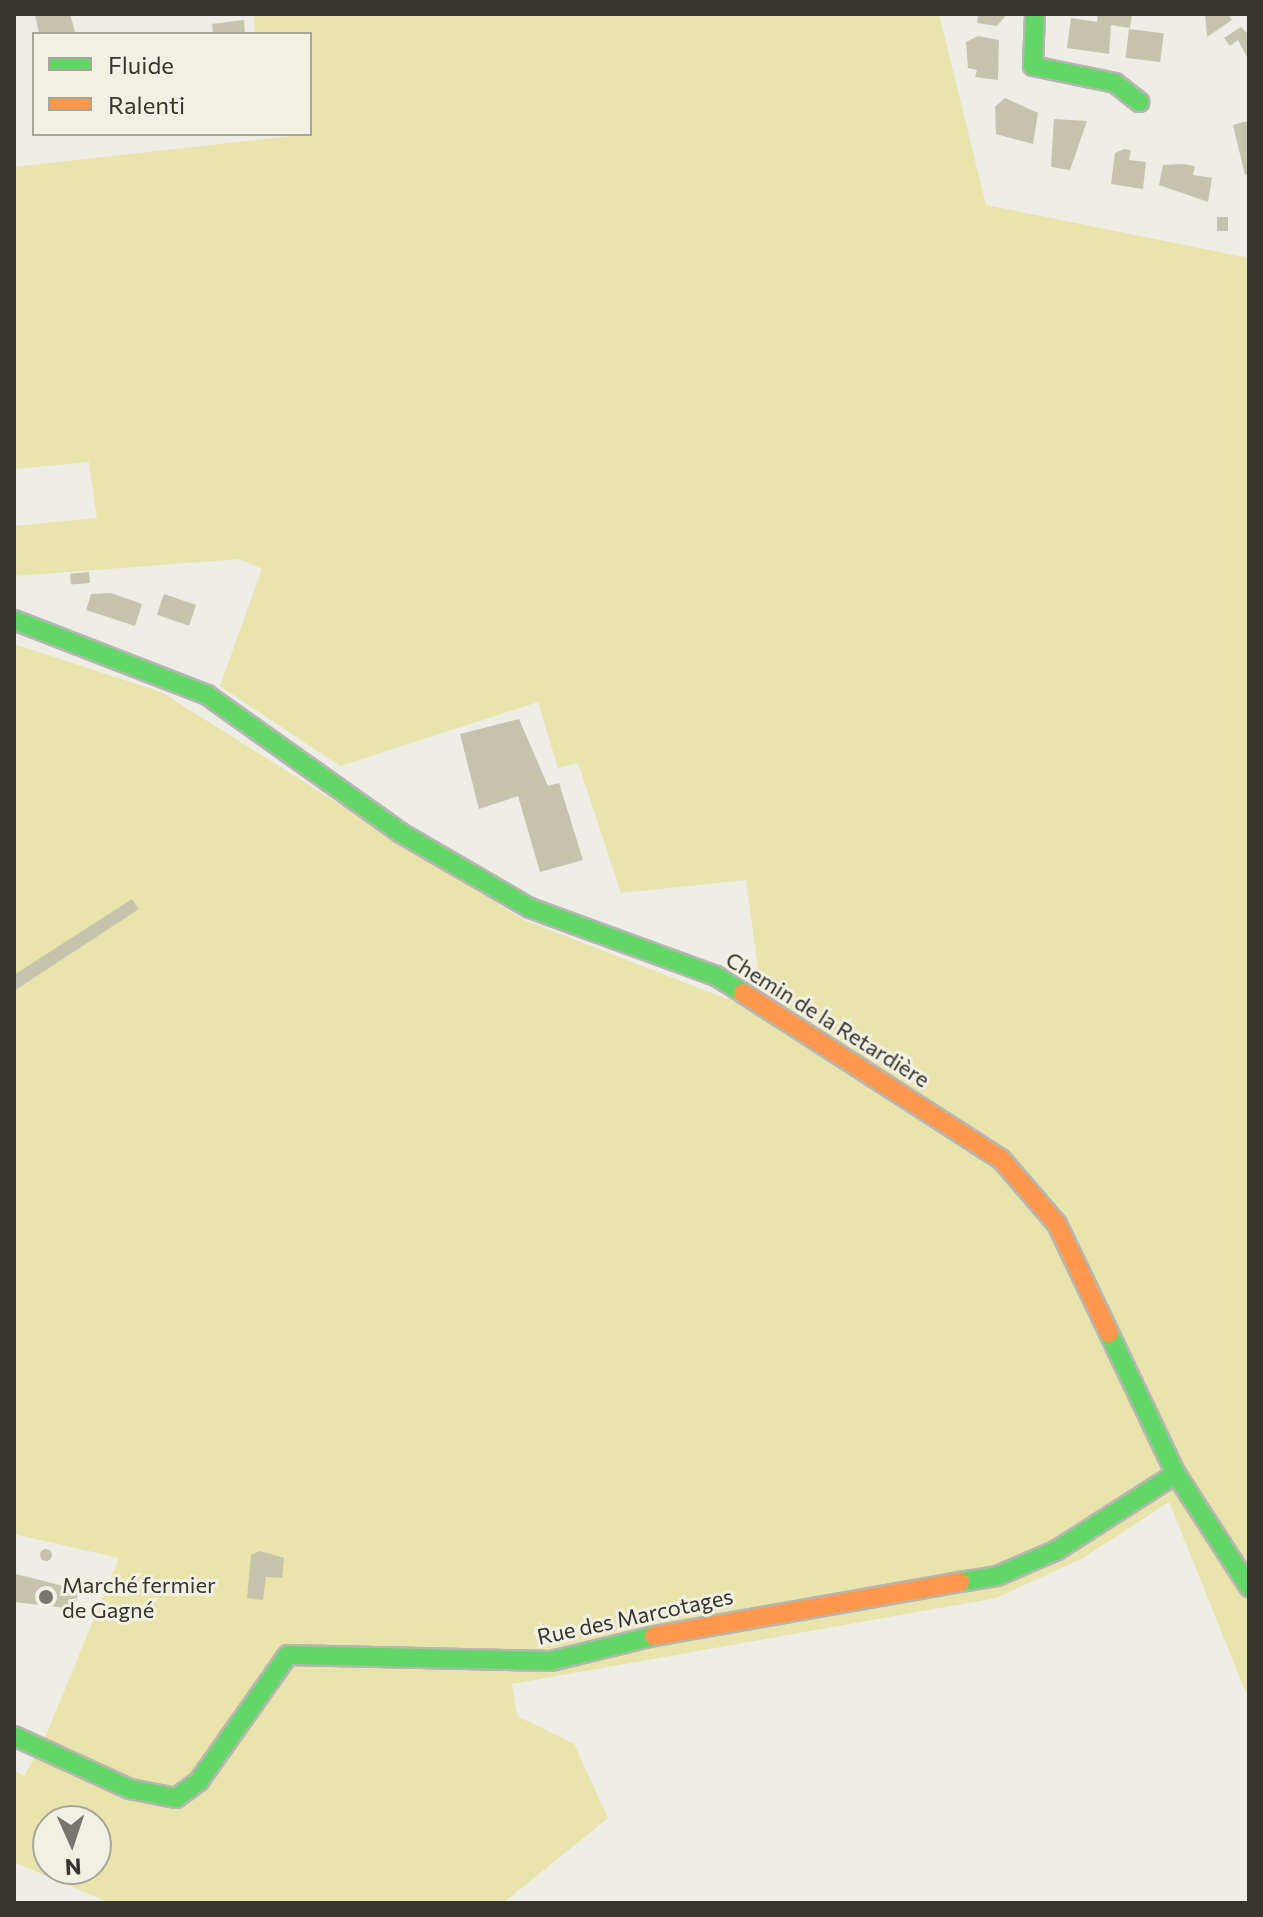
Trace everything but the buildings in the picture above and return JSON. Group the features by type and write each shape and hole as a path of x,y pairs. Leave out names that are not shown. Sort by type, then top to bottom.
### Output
{"street":[{"path":"1035,14 1033,66 1115,83 1139,102"},
{"name":"Chemin de la Retardière","path":"14,620 207,695 440,855 530,908 716,976 1001,1159 1057,1224 1176,1474 1249,1587"},
{"name":"Rue des Marcotages","path":"14,1736 130,1789 176,1798 199,1781 288,1655 551,1661 711,1622 997,1576 1057,1550 1176,1474"}],"shaded area":[{"path":"254,14 939,14 986,205 1249,258 1249,1700 1169,1502 1083,1558 996,1598 512,1684 517,1716 574,1744 608,1818 503,1903 110,1903 68,1885 112,1885 112,1805 32,1805 32,1870 14,1862 14,1771 24,1776 44,1740 119,1558 14,1534 14,644 161,692 524,920 727,999 760,984 746,880 621,893 578,763 558,768 538,702 340,766 220,686 262,569 240,559 14,576 14,526 97,518 89,462 14,469 14,167 312,136 312,32 255,32"}],"traffic: fast":[{"path":"1035,14 1033,66 1115,83 1139,102"},
{"path":"14,620 207,695 401,833 530,908 716,976 743,993"},
{"path":"1109,1333 1176,1474 1249,1587"},
{"path":"960,1582 997,1576 1057,1550 1176,1474"},
{"path":"14,1736 130,1789 176,1798 199,1781 288,1655 551,1661 654,1636"}],"traffic: slow":[{"path":"743,993 1001,1159 1057,1224 1109,1333"},
{"path":"654,1636 960,1582"}],"place":[{"name":"Marché fermier de Gagné","path":"46,1597"}]}
